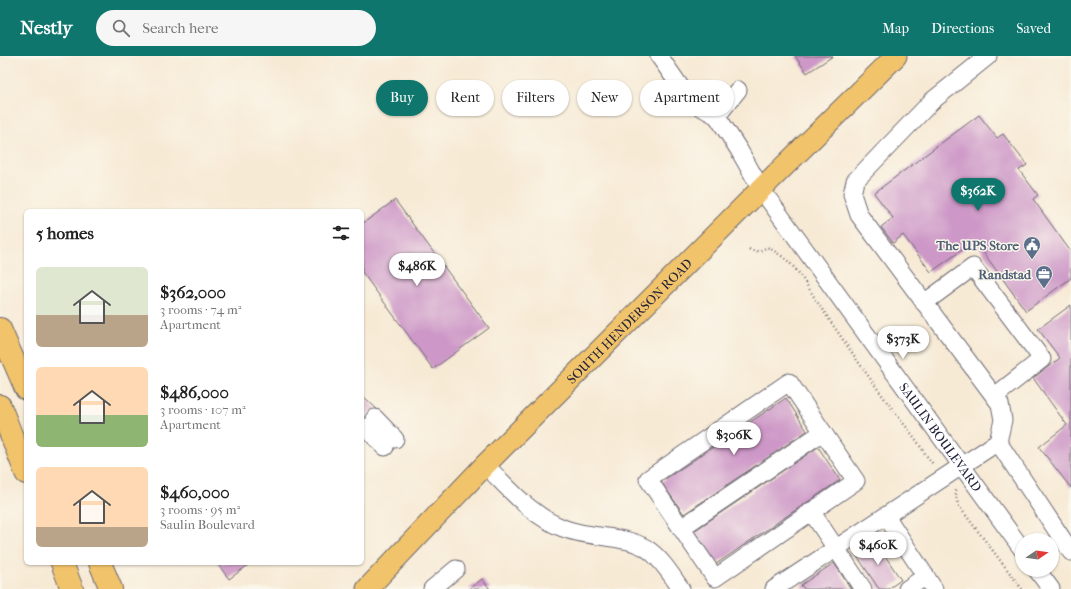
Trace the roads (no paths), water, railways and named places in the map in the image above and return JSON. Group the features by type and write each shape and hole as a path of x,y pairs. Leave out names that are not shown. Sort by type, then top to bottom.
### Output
{"highway":[{"path":"0,330 24,384"},
{"path":"0,406 24,468"},
{"path":"63,565 72,589"},
{"path":"101,565 111,589"}],"main road":[{"name":"SOUTH HENDERSON ROAD","path":"370,588 485,465 761,189 887,59"}],"street":[{"path":"659,56 676,80"},
{"path":"666,56 674,68 679,80"},
{"path":"988,56 932,101 855,181 852,194 859,215 1000,404 1003,420 998,436 998,442 1071,552"},
{"path":"734,95 738,90"},
{"name":"SAULIN BOULEVARD","path":"717,116 739,150 761,189 1015,539"},
{"path":"924,303 973,267 978,273 1042,359 994,396"},
{"path":"789,382 823,432 856,481 715,578 648,479 789,382"},
{"path":"370,422 390,443"},
{"path":"681,528 823,432"},
{"path":"784,586 836,548 998,442"},
{"path":"485,465 529,508 550,522 576,533 632,542 650,551 667,568 681,589"},
{"path":"811,511 863,589"},
{"path":"886,516 930,583 907,589"},
{"path":"432,589 456,569"},
{"path":"1042,577 1051,589"}],"place":[{"name":"The UPS Store","path":"1032,260"},
{"name":"Randstad","path":"1044,289"}]}
